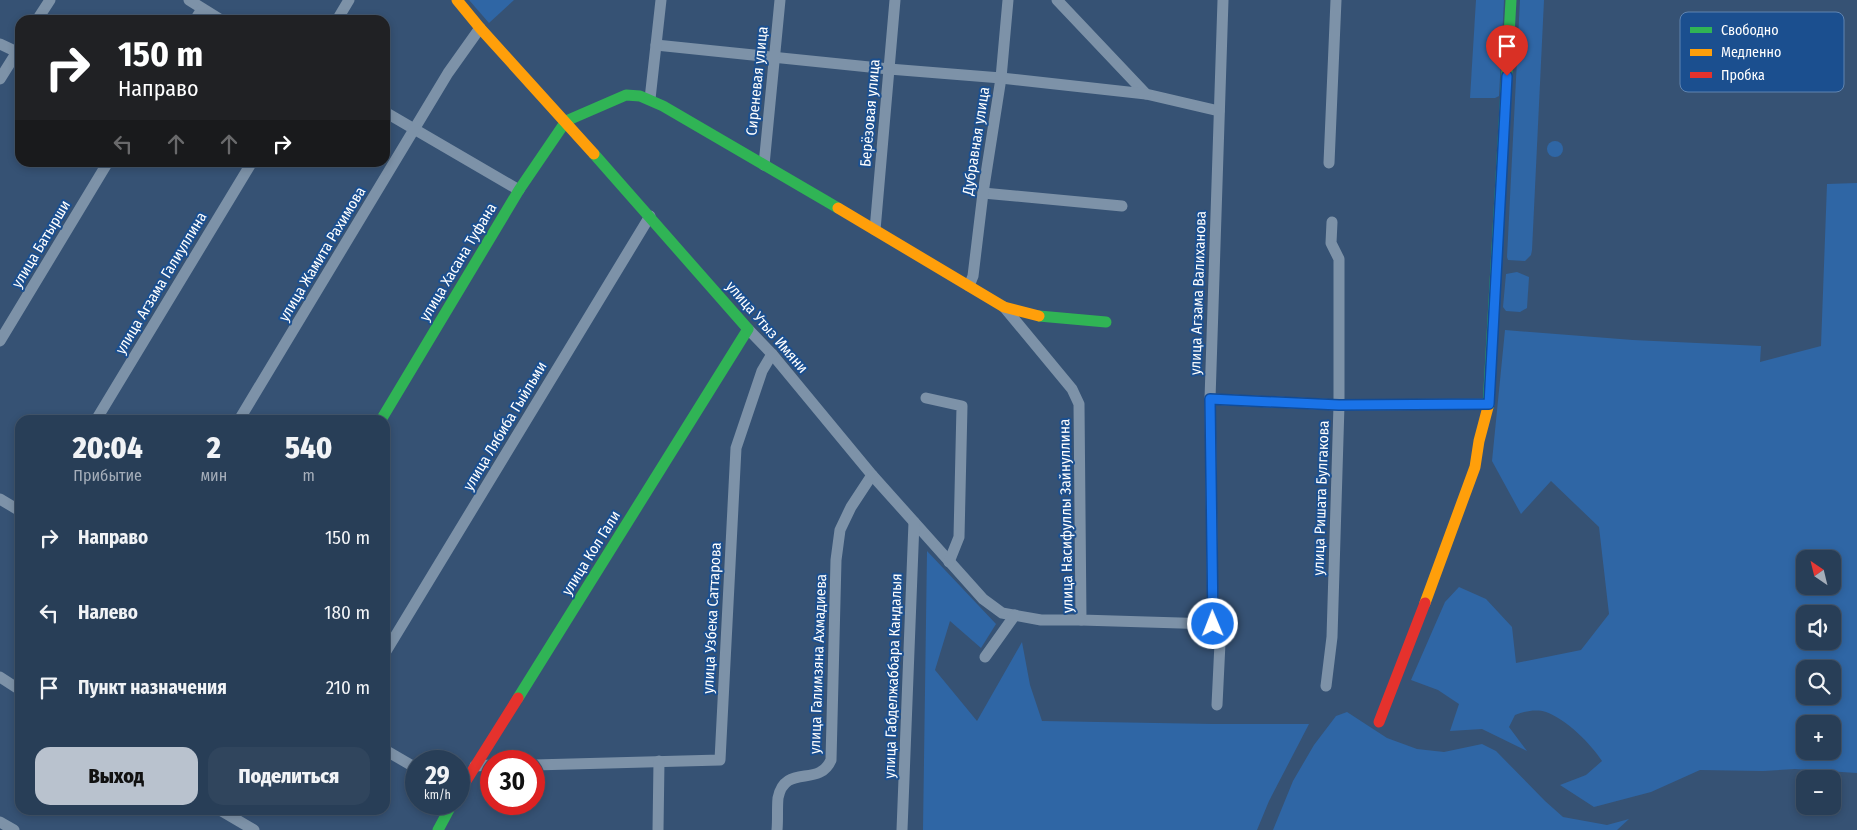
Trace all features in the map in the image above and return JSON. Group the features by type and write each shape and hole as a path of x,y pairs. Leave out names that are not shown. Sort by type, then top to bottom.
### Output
{"street":[{"path":"40,15 50,0"},
{"path":"188,0 213,15"},
{"path":"340,15 349,0"},
{"name":"улица Утыз Имяни","path":"457,0 480,28 650,216 748,330 772,354 872,475 983,600 1002,613 1041,620 1081,620"},
{"path":"650,99 661,0"},
{"name":"Сиреневая улица","path":"764,165 780,0"},
{"name":"Берёзовая улица","path":"876,230 875,218 895,0"},
{"name":"Дубравная улица","path":"969,286 973,276 983,193 1001,78 1008,0"},
{"path":"1057,0 1146,94"},
{"name":"улица Агзама Валиханова","path":"1217,705 1220,643 1218,631 1213,624 1210,399 1223,0"},
{"path":"1329,163 1336,0"},
{"path":"1379,722 1450,539 1474,467 1489,404 1511,0"},
{"path":"198,15 202,8"},
{"name":"улица Жамита Рахимова","path":"243,415 448,73 480,28"},
{"path":"0,44 15,48"},
{"path":"656,45 1146,94 1219,111"},
{"path":"0,79 15,54"},
{"path":"566,121 626,95 633,94 650,99 876,230 1004,307 1034,316 1106,322"},
{"path":"390,115 519,190"},
{"name":"улица Хасана Туфана","path":"384,415 519,190 566,121"},
{"name":"улица Батырши","path":"0,341 105,167"},
{"name":"улица Агзама Галиуллина","path":"99,415 249,167"},
{"path":"983,193 1122,206"},
{"name":"улица Лябиба Гыйльми","path":"390,645 650,216"},
{"name":"улица Ришата Булгакова","path":"1326,686 1332,637 1339,405 1339,259 1331,243 1332,222"},
{"name":"улица Насифуллы Зайнуллина","path":"1004,307 1072,389 1079,404 1081,620 1213,624"},
{"name":"улица Кол Гали","path":"470,774 748,330"},
{"name":"улица Узбека Саттарова","path":"659,761 720,760 736,448 762,370 772,354"},
{"path":"926,398 962,406 959,537 949,562"},
{"path":"1210,399 1339,405 1489,404"},
{"name":"улица Галимзяна Ахмадиева","path":"778,830 778,798 782,787 800,775 813,776 821,773 831,760 836,560 840,530 851,507 872,475"},
{"path":"0,499 15,508"},
{"name":"улица Габделжаббара Кандалыя","path":"902,830 914,522"},
{"path":"985,657 1015,615"},
{"path":"1,680 15,687"},
{"path":"390,753 405,762"},
{"path":"545,765 659,761 658,830"},
{"path":"475,766 480,766"},
{"path":"228,815 254,830"},
{"path":"438,830 446,815"},
{"path":"0,822 14,830"}],"shaded area":[{"path":"469,0 514,0 489,23"},
{"path":"1476,0 1504,0 1499,96 1495,98 1470,98"},
{"path":"1520,0 1544,0 1532,250 1531,255 1525,261 1508,260 1507,257"},
{"path":"1552,141 1558,141 1563,146 1561,155 1552,157 1547,152 1547,146"},
{"path":"1857,183 1857,773 1841,772 1841,770 1795,769 1763,771 1700,770 1651,792 1594,807 1560,785 1586,775 1602,761 1585,740 1554,715 1538,711 1515,715 1509,727 1527,751 1482,729 1450,731 1459,704 1438,690 1411,680 1445,602 1459,587 1486,599 1512,627 1516,663 1581,650 1609,614 1599,527 1551,481 1521,514 1492,461 1505,330 1633,340 1761,346 1760,362 1821,346 1827,184"},
{"path":"1517,272 1529,277 1527,308 1520,312 1506,311 1503,307 1506,274"},
{"path":"927,551 996,624 981,648 950,621 935,670 977,721 1022,642 1030,685 1042,721 1309,724 1269,801 1257,830 923,830"},
{"path":"1347,712 1387,738 1417,749 1444,752 1482,744 1496,751 1563,817 1607,825 1629,819 1617,830 1273,830 1293,781 1314,745 1336,716"}],"traffic: fast":[{"path":"1488,407 1511,0"},
{"path":"384,415 519,190 566,121 626,95 640,96 663,106 838,208"},
{"path":"518,698 748,329 594,154"},
{"path":"1039,316 1106,322"},
{"path":"438,830 446,815"}],"traffic: slow":[{"path":"457,0 594,154"},
{"path":"838,208 1004,307 1039,316"},
{"path":"1425,603 1475,467 1479,441 1488,407"}],"traffic: jam":[{"path":"1379,722 1425,603"},
{"path":"470,774 518,698"}],"route":[{"path":"1213,624 1210,399 1339,405 1489,404 1507,76"}]}
